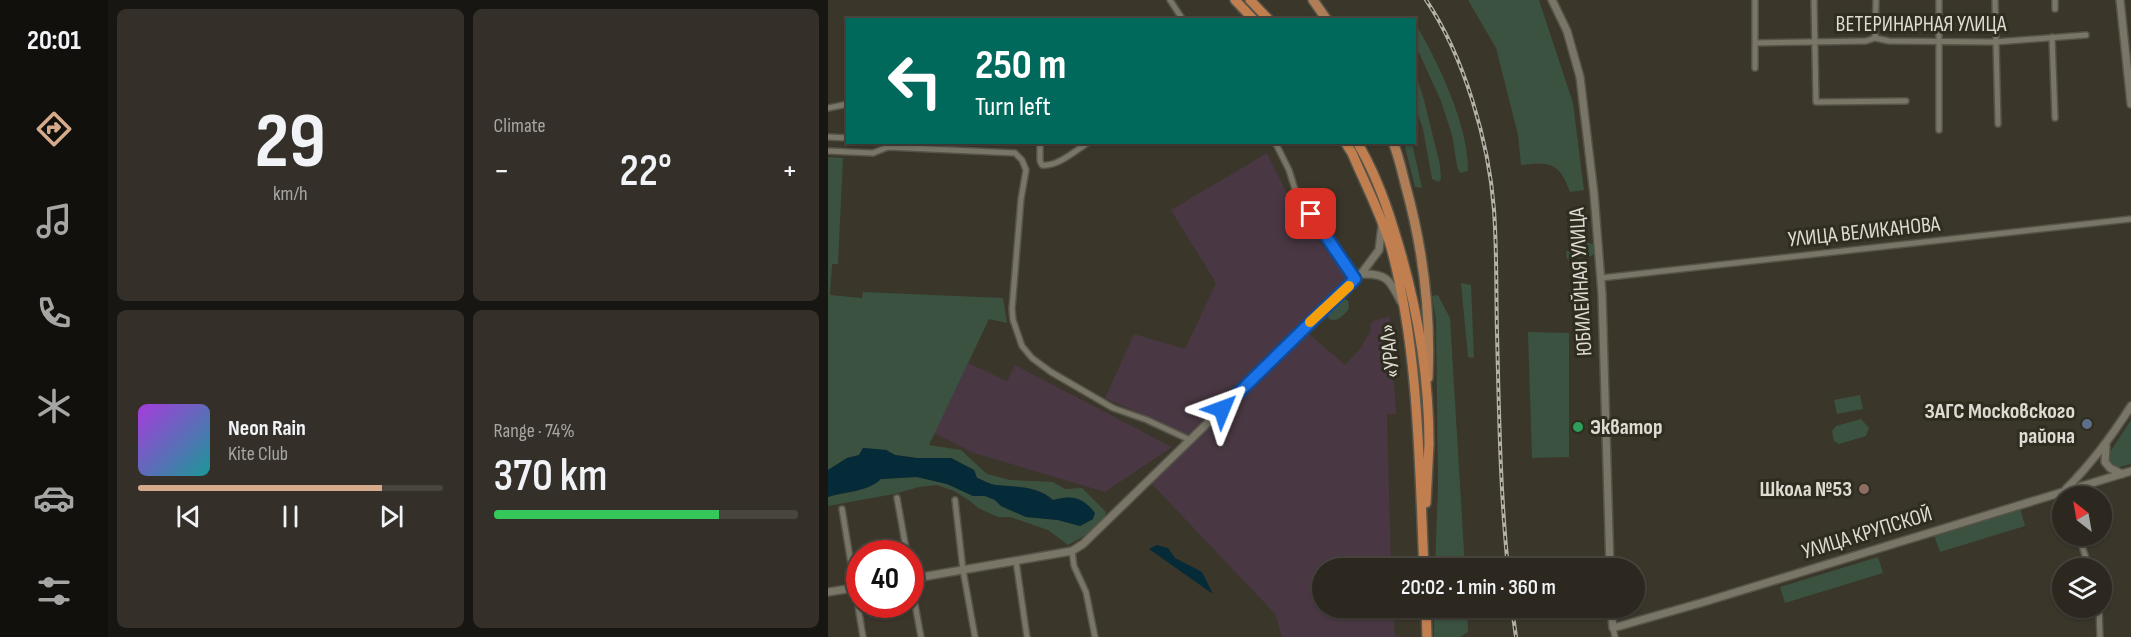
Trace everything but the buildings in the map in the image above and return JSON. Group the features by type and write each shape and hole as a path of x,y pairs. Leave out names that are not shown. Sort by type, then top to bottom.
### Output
{"highway":[{"path":"1235,0 1252,18"},
{"path":"1250,0 1267,18"},
{"name":"«УРАЛ»","path":"1346,144 1391,248 1405,309 1415,399 1423,558"},
{"name":"«УРАЛ»","path":"1357,144 1383,196 1403,258 1416,312 1427,411 1424,558"},
{"path":"1426,618 1426,637"}],"main road":[{"path":"1313,0 1326,18"},
{"path":"1394,144 1416,224 1427,296 1430,350 1427,411"}],"street":[{"path":"1170,0 1182,18"},
{"name":"ЮБИЛЕЙНАЯ УЛИЦА","path":"1552,0 1567,31 1580,77 1601,278 1610,558"},
{"path":"1755,0 1755,68"},
{"path":"1814,0 1816,102 1906,102"},
{"path":"1875,38 1876,0"},
{"path":"1939,0 1939,130"},
{"path":"1995,0 1998,124"},
{"path":"2055,0 2055,9"},
{"path":"2120,0 2131,104"},
{"name":"ВЕТЕРИНАРНАЯ УЛИЦА","path":"1755,42 1866,41 1875,38 1889,41 1995,42 2086,35"},
{"path":"2052,37 2055,118"},
{"path":"828,108 846,104"},
{"path":"828,137 846,138"},
{"path":"1040,144 1040,161 1042,165 1047,166 1056,163 1086,144"},
{"path":"1276,144 1289,170 1298,199 1358,277"},
{"path":"828,151 873,153 888,147 1015,153 1022,160 1026,170 1021,199 1012,309 1012,320 1022,346 1032,358 1051,372 1113,408 1147,420 1190,440"},
{"name":"УЛИЦА ВЕЛИКАНОВА","path":"1601,278 2131,219"},
{"path":"924,576 1072,551 1083,544 1358,277 1379,250 1382,225"},
{"path":"1358,277 1378,274 1385,277 1391,282 1405,309"},
{"path":"2072,486 2107,442 2131,406"},
{"path":"2107,442 2105,462 2110,468 2122,474"},
{"name":"УЛИЦА КРУПСКОЙ","path":"2083,486 2131,471"},
{"path":"2083,473 2081,476 2083,482 2090,483"},
{"name":"УЛИЦА КРУПСКОЙ","path":"1612,628 2052,497"},
{"path":"897,498 904,540"},
{"path":"955,500 963,570 975,637"},
{"path":"842,509 848,540"},
{"path":"1072,551 1074,566 1086,592 1095,637"},
{"path":"1016,561 1027,637"},
{"path":"828,592 846,589"},
{"path":"861,618 863,637"},
{"path":"918,618 921,637"},
{"path":"1612,618 1615,637"},
{"path":"2099,618 2100,637"}],"shaded area":[{"path":"1267,153 1294,208 1353,286 1307,332 1345,365 1360,349 1371,330 1370,325 1373,321 1390,316 1396,414 1387,414 1391,558 1312,558 1312,618 1394,618 1395,636 1402,637 1282,637 1275,614 1150,482 1195,438 1105,398 1134,334 1185,349 1216,283 1171,210"},
{"path":"968,363 1007,381 1015,365 1172,447 1105,492 974,453 934,433"}],"green space":[{"path":"1468,0 1539,0 1573,103 1584,190 1570,192 1562,175 1553,166 1547,164 1521,165 1518,135 1496,48"},
{"path":"1416,25 1442,75 1458,115 1467,154 1468,171 1460,173 1457,166 1452,135 1441,101 1416,46"},
{"path":"1416,75 1440,165 1439,182 1432,179 1423,129 1416,109"},
{"path":"1404,144 1412,144 1422,188 1415,187"},
{"path":"828,157 843,158 838,264 832,264 830,295 862,298 863,292 1003,298 1007,323 989,319 929,445 961,450 987,474 1010,480 1053,482 1065,489 1082,488 1106,512 1104,518 1091,532 1068,545 1048,530 1010,517 998,517 978,508 954,491 937,485 828,506 828,497 869,487 880,479 917,477 947,484 973,496 985,496 1026,517 1058,520 1080,526 1093,519 1090,508 1067,497 1053,500 1033,489 990,484 977,478 974,470 951,458 917,458 895,455 886,450 863,448 859,455 847,458 828,470"},
{"path":"1577,238 1594,245 1596,251 1592,256 1567,259 1566,251 1577,250"},
{"path":"1461,283 1471,285 1474,358 1468,357"},
{"path":"1438,295 1450,318 1464,558 1435,558 1438,485 1436,320 1432,296"},
{"path":"1341,299 1348,300 1349,309 1338,319 1329,319 1327,312"},
{"path":"1528,332 1569,333 1569,457 1532,458"},
{"path":"1860,395 1863,409 1837,414 1834,400"},
{"path":"1861,419 1869,428 1866,436 1839,444 1834,441 1832,431 1836,426"},
{"path":"2131,420 2131,464 2115,468 2109,461 2110,452"},
{"path":"2020,508 2025,526 1940,552 1934,535"},
{"path":"1878,557 1883,573 1785,603 1780,587"},
{"path":"1434,618 1467,618 1468,632 1460,637 1434,637"}],"water":[{"path":"863,448 886,450 895,455 917,458 951,458 974,470 977,478 990,484 1033,490 1053,500 1077,499 1095,513 1093,519 1080,526 1058,520 1026,517 985,496 973,496 947,484 917,477 881,479 863,489 828,497 828,470 847,458 859,455"},
{"path":"1157,545 1168,548 1175,558 1202,572 1213,594 1149,549"}],"railway":[{"path":"1426,0 1440,22 1463,73 1487,156 1496,241 1498,392 1507,558"},
{"path":"1513,618 1516,637"}],"slow traffic":[{"path":"1310,322 1349,286"}],"place":[{"name":"ЗАГС Московского района","path":"2087,424"},
{"name":"Экватор","path":"1578,427"},
{"name":"Школа №53","path":"1864,489"}],"route":[{"path":"1222,409 1355,279 1311,214"}]}
